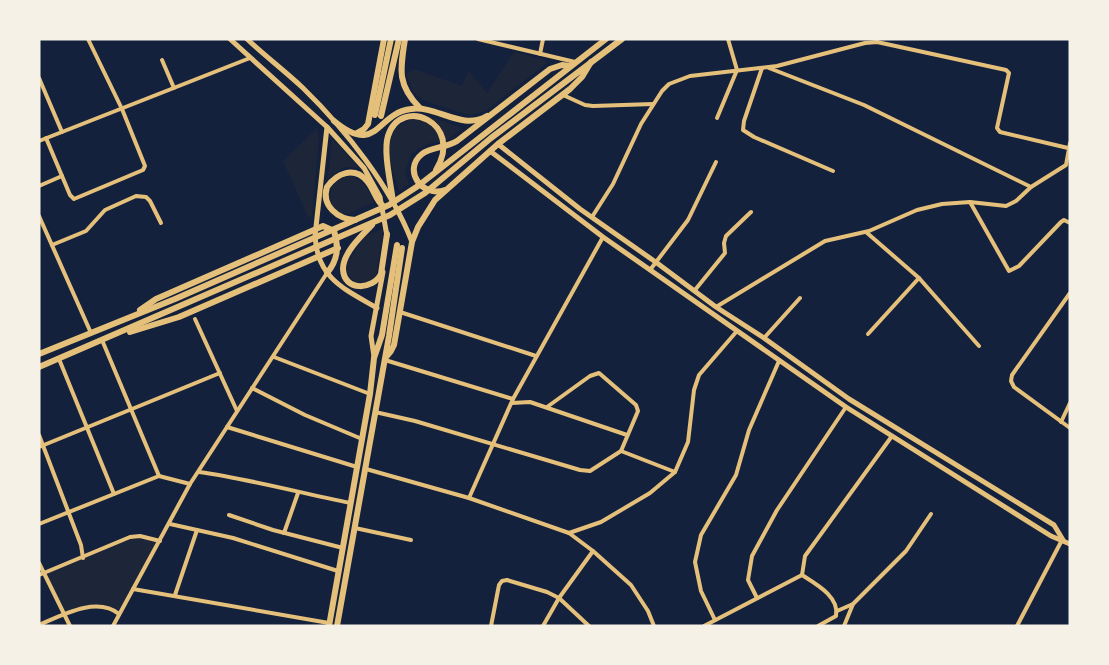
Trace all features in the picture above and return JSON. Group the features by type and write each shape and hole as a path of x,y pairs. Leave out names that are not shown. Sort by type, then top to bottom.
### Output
{"main road":[{"path":"351,133 359,133 368,124 384,39"},
{"path":"391,39 378,116 399,39"},
{"path":"405,39 400,66 402,82 409,96 420,109"},
{"path":"39,354 175,299 396,201 560,75 598,42 606,39"},
{"path":"39,367 396,212 425,193 563,82 622,39"},
{"path":"385,358 394,345 412,242 430,205 498,144 562,95 582,77 591,61"},
{"path":"446,190 429,191 419,184 414,173 418,158 428,150 452,145 550,69 573,64"},
{"path":"334,122 351,133 369,134 380,129 400,112 411,109 420,109 470,122 482,119 501,108"},
{"path":"393,202 387,144 391,130 403,119 418,116 433,122 442,134 444,146 440,163 431,176"},
{"path":"359,219 344,218 335,213 327,201 327,187 340,175 353,172 367,181 383,206"},
{"path":"379,220 358,240 347,256 343,270 347,280 363,287 375,283 381,274 387,234"},
{"path":"136,314 156,300 323,226 332,229 338,248 335,262 327,273"},
{"path":"329,624 365,424 374,358 382,335 400,246 385,358 337,626"},
{"path":"115,335 147,328 179,316 338,248"},
{"path":"365,424 373,427"}],"street":[{"path":"46,138 70,195 76,200 143,170 145,162 88,39"},
{"path":"230,39 327,127 367,173 375,186 383,206 387,234 386,260 371,336 374,358"},
{"path":"478,39 573,64"},
{"path":"540,54 543,39"},
{"path":"717,118 738,70 728,39"},
{"path":"248,40 303,88 364,156 393,202 412,242"},
{"path":"591,217 613,184 641,124 669,84 690,76 768,68 865,43 877,42 1006,70 1009,73 997,128 1000,132 1069,145 1068,165 1031,187 1016,201 1006,206 970,202 942,204 917,210 865,232 825,241 716,307"},
{"path":"39,141 250,58"},
{"path":"162,60 174,88"},
{"path":"762,68 743,130 754,137 834,171"},
{"path":"768,68 864,105 1031,187"},
{"path":"39,78 62,132"},
{"path":"292,95 303,88"},
{"path":"562,95 593,106 653,104"},
{"path":"327,127 315,242 318,256 327,273 339,286 377,308"},
{"path":"498,144 591,217 716,307 764,338 849,399 1054,525 1063,540"},
{"path":"490,151 603,237 846,407 1051,536 1070,544"},
{"path":"650,270 688,220 716,162"},
{"path":"517,172 524,164"},
{"path":"39,186 62,176"},
{"path":"52,245 86,231 105,210 136,196 146,197 150,201 161,223"},
{"path":"970,202 1009,271 1019,266 1061,222 1064,220 1070,223"},
{"path":"695,290 725,253 726,236 751,212"},
{"path":"39,216 91,333"},
{"path":"865,232 919,278 979,346"},
{"path":"469,498 512,401 603,237"},
{"path":"113,626 190,484 327,273"},
{"path":"868,334 919,278"},
{"path":"1070,293 1012,375 1011,381 1014,387 1070,428"},
{"path":"764,338 800,298"},
{"path":"400,312 536,356"},
{"path":"195,319 237,411"},
{"path":"568,533 601,522 650,493 675,472 688,442 694,390 699,375 737,331"},
{"path":"102,340 159,476"},
{"path":"274,357 370,394"},
{"path":"385,358 512,401 530,402 627,435"},
{"path":"59,359 114,494"},
{"path":"715,620 701,591 695,562 700,535 736,475 749,430 779,361"},
{"path":"41,446 219,373"},
{"path":"375,412 415,421 590,471 621,451 638,411 636,405 599,373 590,376 547,408"},
{"path":"252,388 305,415 362,439"},
{"path":"1061,422 1070,403"},
{"path":"757,598 748,580 752,556 777,510 846,407"},
{"path":"227,427 357,467"},
{"path":"39,435 41,446 81,545 83,558"},
{"path":"802,575 805,556 891,436"},
{"path":"621,451 675,472"},
{"path":"366,469 469,498 568,533 631,585 654,626"},
{"path":"199,472 245,478 351,503"},
{"path":"39,524 159,476 190,484"},
{"path":"284,533 298,492"},
{"path":"837,611 853,604 906,551 931,514"},
{"path":"229,515 284,533 342,548"},
{"path":"170,524 233,538 338,571"},
{"path":"355,528 411,540"},
{"path":"175,595 197,530"},
{"path":"41,574 130,537 140,536 160,541"},
{"path":"1017,626 1063,540"},
{"path":"543,626 559,598 593,552"},
{"path":"39,563 41,574 70,626"},
{"path":"704,626 802,575"},
{"path":"802,575 827,591 837,611 836,616 818,626"},
{"path":"491,626 502,580 547,592 559,598 589,626"},
{"path":"133,589 329,624"},
{"path":"844,626 853,604"},
{"path":"39,624 75,610 98,607 113,609 119,614"}],"shaded area":[{"path":"514,52 545,60 546,64 485,111 473,114 465,114 423,100 413,92 406,75 414,69 462,86 468,70 487,93"},
{"path":"422,116 462,128 447,140 427,144 412,153 405,171 409,184 399,191 389,154 391,135 407,121"},
{"path":"317,128 319,137 312,215 309,219 283,161"},
{"path":"332,139 359,168 344,167 328,178"},
{"path":"351,176 364,184 374,202 348,214 340,213 331,204 330,194 337,182"},
{"path":"383,229 376,277 366,283 354,282 347,272 348,262 366,235"},
{"path":"135,536 160,541 119,610 98,607 66,613 43,573"}]}
